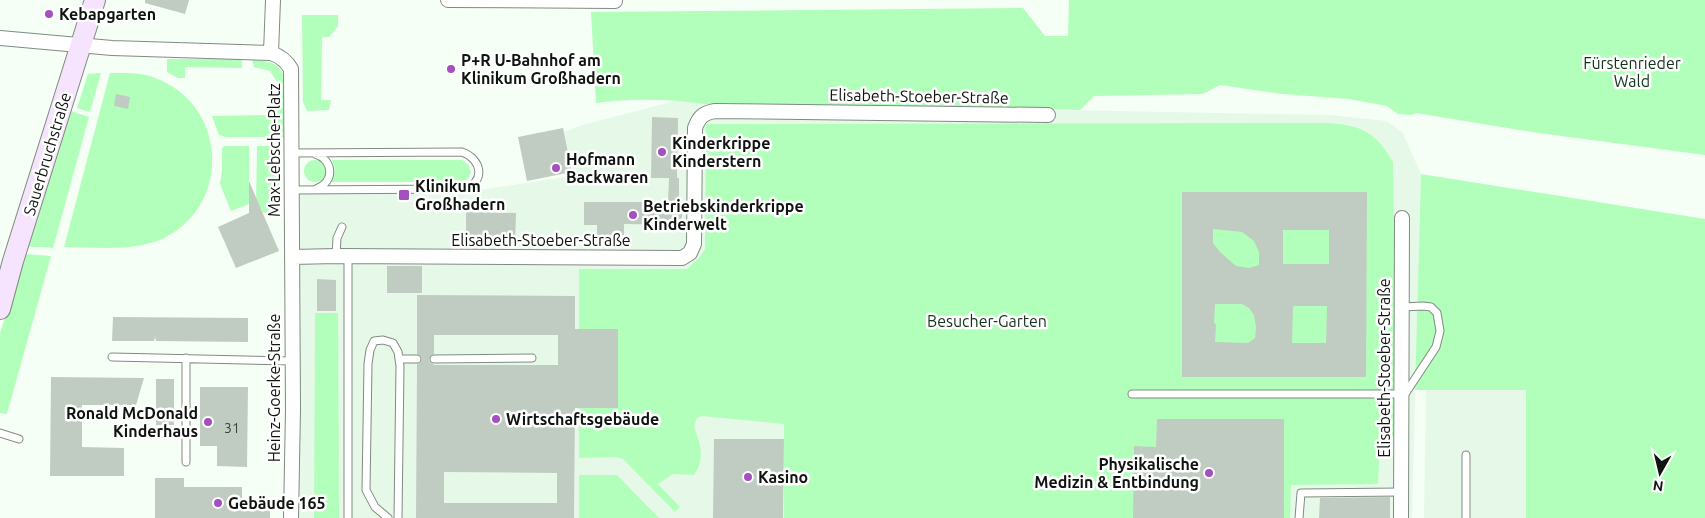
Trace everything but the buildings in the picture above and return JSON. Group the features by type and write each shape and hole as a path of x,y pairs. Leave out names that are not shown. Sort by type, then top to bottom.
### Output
{"street":[{"name":"Sauerbruchstraße","path":"0,309 13,261 95,0"},
{"path":"0,38 80,46 271,52 273,0"},
{"path":"448,0 615,1"},
{"name":"Max-Lebsche-Platz","path":"271,52 287,62 291,69 292,257"},
{"name":"Elisabeth-Stoeber-Straße","path":"292,257 684,258 690,253 694,244 695,128 698,118 705,113 715,111 1048,115"},
{"name":"Elisabeth-Stoeber-Straße","path":"1402,218 1402,518"},
{"name":"Heinz-Goerke-Straße","path":"291,518 292,257"}],"lane":[{"path":"292,153 462,152 474,158 479,173 473,185 464,189 292,190"},
{"path":"313,153 324,157 330,168 330,174 326,182 313,189"},
{"path":"342,227 336,238 342,256 348,518"},
{"path":"1132,394 1401,396 1436,347 1440,331 1437,313 1431,307 1402,307"},
{"path":"388,518 375,507 366,490 368,364 370,350 374,342 383,340 393,343 398,352 400,366 398,518"},
{"path":"112,357 292,361"},
{"path":"186,358 186,462"},
{"path":"434,359 532,358"},
{"path":"399,359 417,359"},
{"path":"0,433 19,439"},
{"path":"1466,455 1466,518"},
{"path":"1299,518 1301,492 1401,492"}],"shaded area":[{"name":"Besucher-Garten","path":"679,100 701,103 1331,115 1387,121 1403,133 1421,174 1412,518 296,518 299,194 473,191 571,176 564,132 586,124"},
{"path":"1426,389 1526,390 1526,518 1424,518"}],"green space":[{"name":"Fürstenrieder Wald","path":"1069,0 1705,0 1705,155 1539,133 1416,113 1411,115 1398,114 1387,106 1349,99 1282,94 1220,85 1203,94 1094,96 1080,110 704,104 650,100 596,103 591,12 1023,8 1045,36 1068,36"},
{"path":"302,15 338,15 338,26 329,37 322,37 321,100 331,100 329,110 307,111 303,102"},
{"path":"167,59 242,59 242,68 185,67 185,78 178,78 167,72"},
{"path":"252,60 271,63 282,71 284,76 285,137 226,137 219,135 212,116 276,115 277,82 270,71 254,67"},
{"path":"101,73 90,112 77,108 88,74"},
{"path":"110,73 139,74 155,78 179,91 197,110 208,132 212,156 210,181 201,204 185,224 162,239 138,246 126,247 64,247"},
{"path":"71,111 89,117 53,248 27,246"},
{"name":"Besucher-Garten","path":"1327,123 1358,128 1366,132 1374,137 1393,162 1396,405 1394,437 1380,436 1378,484 1291,485 1290,518 784,518 784,424 702,416 697,418 694,426 700,445 701,456 694,475 673,474 658,484 680,507 675,512 623,459 616,457 579,458 579,269 687,269 699,258 705,249 706,124"},
{"path":"225,146 249,146 249,204 231,211 220,184 222,148"},
{"path":"257,146 279,146 279,210 276,212 263,213 261,208 256,210"},
{"path":"315,160 323,163 326,171 323,179 315,182 307,179 304,171 307,163"},
{"path":"332,160 462,160 468,164 471,172 468,179 460,182 331,182 335,170"},
{"path":"1421,174 1705,219 1705,518 1526,518 1526,390 1415,390"},
{"path":"25,254 51,256 7,414 0,413 0,333"},
{"path":"315,313 338,313 339,518 314,518"},
{"path":"579,475 617,475 659,518 579,518"}],"place":[{"name":"Kebapgarten","path":"49,14"},
{"name":"P+R U-Bahnhof am Klinikum Großhadern","path":"451,69"},
{"name":"Kinderkrippe Kinderstern","path":"662,152"},
{"name":"Hofmann Backwaren","path":"556,168"},
{"name":"Klinikum Großhadern","path":"404,195"},
{"name":"Betriebskinderkrippe Kinderwelt","path":"633,215"},
{"name":"Wirtschaftsgebäude","path":"496,419"},
{"name":"Ronald McDonald Kinderhaus","path":"208,422"},
{"name":"Physikalische Medizin & Entbindung","path":"1209,473"},
{"name":"Kasino","path":"748,477"},
{"name":"Gebäude 165","path":"218,503"}]}
